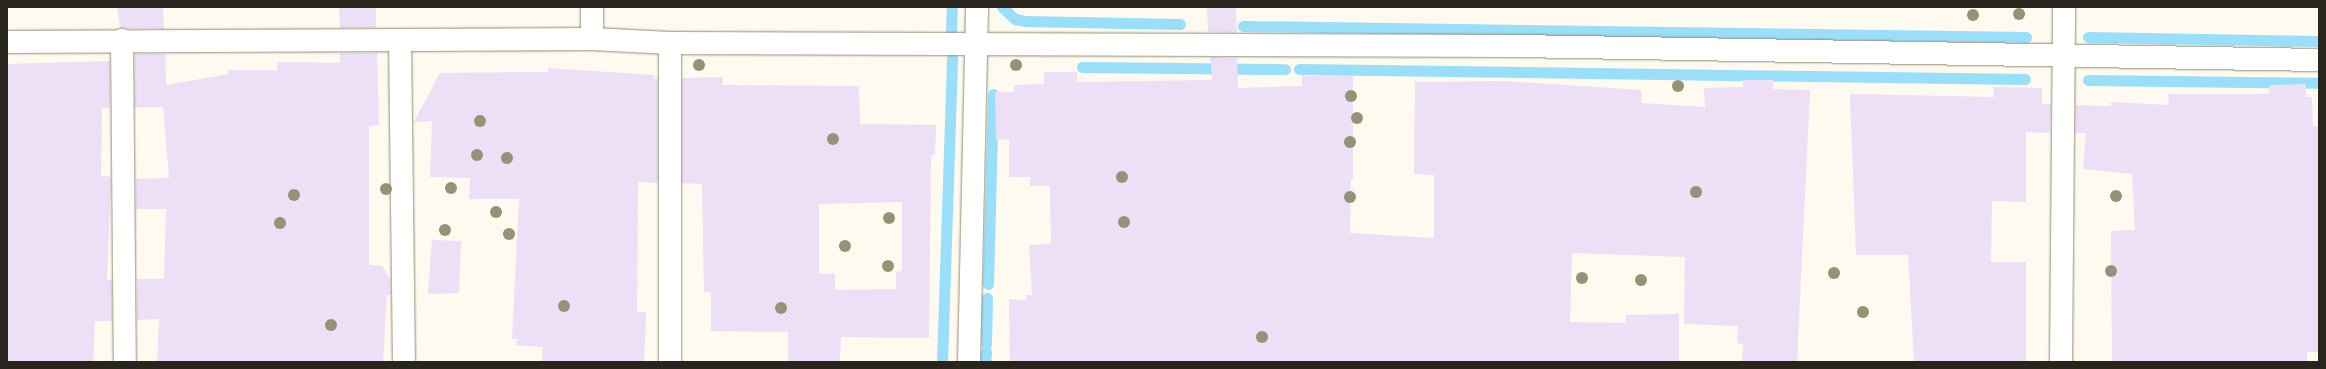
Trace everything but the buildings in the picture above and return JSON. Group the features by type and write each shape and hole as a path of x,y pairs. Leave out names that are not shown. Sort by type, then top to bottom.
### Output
{"street":[{"path":"592,7 592,39"},
{"path":"969,362 978,7"},
{"path":"2061,362 2065,55 2064,7"},
{"path":"7,42 122,40 592,39 670,43 1517,46 2319,60"},
{"path":"122,40 125,362"},
{"path":"400,40 404,362"},
{"path":"670,43 670,362"}],"waterway":[{"path":"951,32 952,7"},
{"path":"1002,7 1015,19 1025,21 1180,24"},
{"path":"1243,26 2026,37"},
{"path":"2088,37 2319,41"},
{"path":"942,362 952,58"},
{"path":"1082,67 1285,69"},
{"path":"1299,69 2025,79"},
{"path":"2088,80 2319,83"},
{"path":"988,284 993,94"},
{"path":"986,344 987,298"},
{"path":"985,362 986,352"}]}
